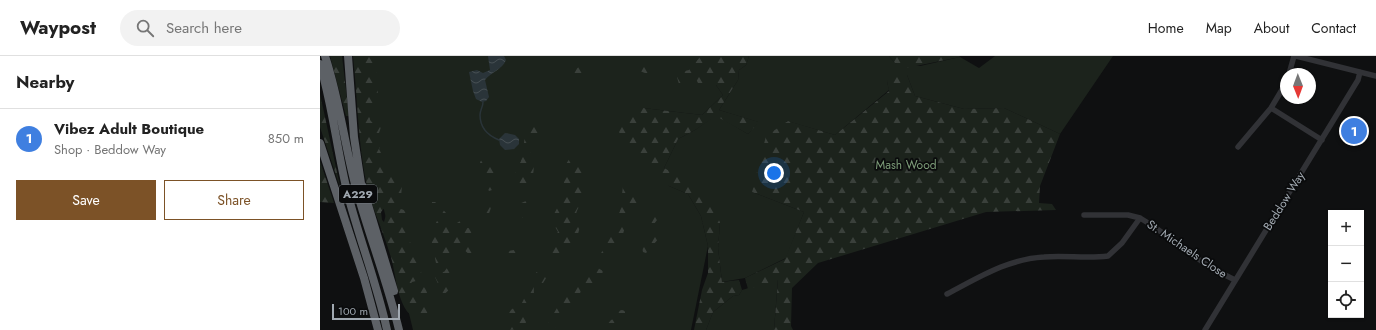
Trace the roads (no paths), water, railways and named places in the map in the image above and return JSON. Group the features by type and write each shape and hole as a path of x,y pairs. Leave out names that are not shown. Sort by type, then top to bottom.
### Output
{"highway":[{"name":"A229","path":"325,56 337,96 356,184 398,327"},
{"path":"348,58 354,137 365,214"},
{"name":"A229","path":"320,64 332,109 348,194 377,290 387,330"},
{"path":"320,143 378,330"},
{"path":"360,179 391,276 396,299 398,327"},
{"path":"370,301 375,330"}],"street":[{"path":"1291,68 1295,56 1376,76"},
{"name":"Beddow Way","path":"1205,330 1356,84 1360,72"},
{"path":"1238,146 1271,108 1280,93"},
{"path":"1271,108 1322,140"},
{"name":"St. Michaels Close","path":"1084,215 1128,215 1140,218 1211,268 1235,280"},
{"name":"St. Michaels Close","path":"946,294 997,268 1016,261 1043,257 1108,256 1122,243 1140,218"}],"water":[{"path":"488,56 504,56 506,60 499,69 485,80 489,97 486,101 482,102 476,99 469,72 477,70 483,73 490,70"},
{"path":"505,133 515,135 519,139 519,144 514,149 505,150 500,145 499,139"}],"waterway":[{"path":"483,102 480,112 480,120 483,128 499,140"}],"place":[{"name":"Vibez Adult Boutique","path":"1354,131"}],"park label":[{"name":"Mash Wood","path":"906,165"}]}
